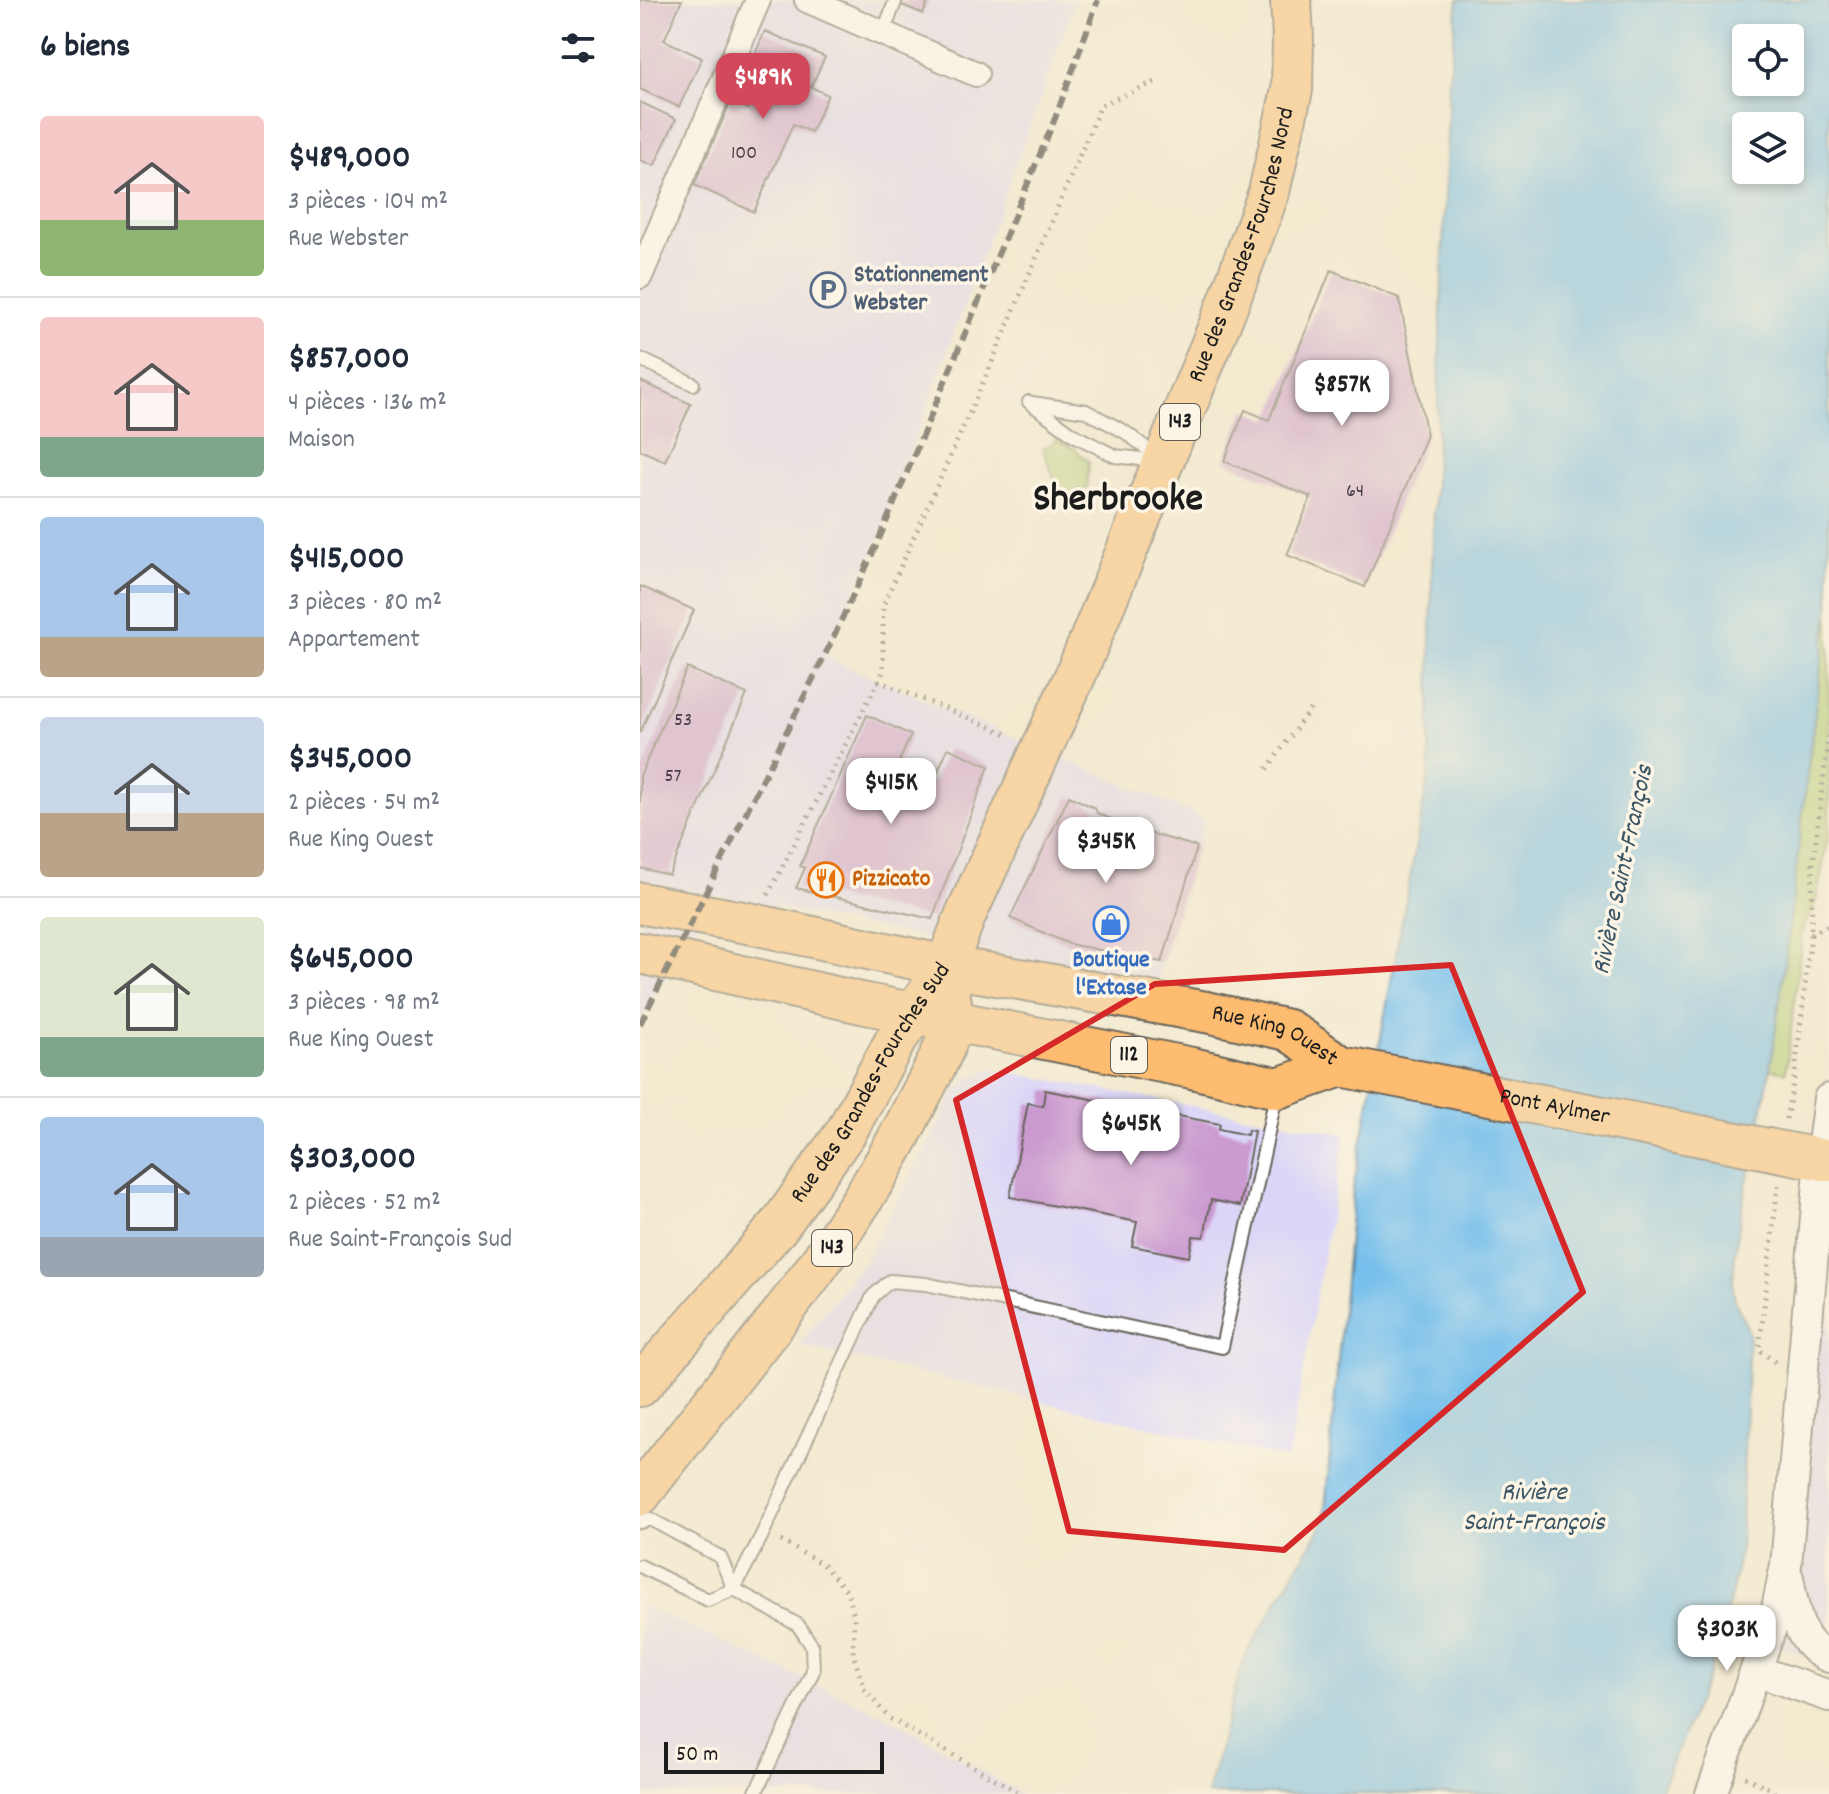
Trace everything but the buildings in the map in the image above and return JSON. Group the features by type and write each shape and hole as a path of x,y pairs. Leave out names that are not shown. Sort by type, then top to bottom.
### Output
{"main road":[{"name":"Rue des Grandes-Fourches Nord","path":"946,966 966,914 1043,749 1164,462 1269,192 1292,90 1291,0"},
{"name":"Rue King Ouest","path":"640,903 946,966 1206,1012 1288,1030 1341,1066"},
{"name":"Rue King Ouest","path":"640,953 851,1001 1192,1068 1278,1088 1341,1066"},
{"name":"Rue des Grandes-Fourches Sud","path":"640,1386 779,1226 846,1132 913,1012 946,966"},
{"name":"Rue des Grandes-Fourches Sud","path":"640,1495 818,1268 893,1151 938,1060 953,1022 946,966"},
{"name":"Pont Aylmer","path":"1341,1066 1825,1160"}],"street":[{"path":"640,276 758,0"},
{"path":"807,0 976,74"},
{"path":"1711,1794 1776,1614 1786,1565 1829,1099"},
{"path":"1786,1565 1796,1617 1803,1635 1818,1653 1829,1657"},
{"path":"1757,1671 1829,1696"}],"lane":[{"path":"883,33 895,2"},
{"path":"640,359 693,384"},
{"path":"1029,402 1086,411 1125,432 1164,462 1115,456 1074,435 1029,402"},
{"path":"640,1566 708,1600 734,1589 873,1296 890,1281 926,1284 1222,1347 1278,1088"},
{"path":"640,1522 650,1519 720,1557 734,1589 798,1625 812,1646 813,1671 755,1794"}],"path":[{"path":"753,924 878,681 884,662 883,606 987,374 1101,105 1155,82"},
{"path":"878,681 1043,749"},
{"path":"1267,769 1310,709"},
{"path":"1829,733 1813,864 1811,934 1829,925"},
{"path":"1759,1350 1783,1368"},
{"path":"762,1535 789,1544 822,1564 847,1591 854,1616 853,1654 865,1690 889,1718 1021,1794"}],"highlighted area":[{"path":"1451,965 1583,1292 1284,1550 1069,1531 956,1100 1155,984"}],"shaded area":[{"path":"640,0 1076,0 877,544 824,657 1206,819 1155,986 717,895 673,961 640,1024"},
{"path":"991,1069 1345,1134 1288,1459 798,1345 867,1258 956,1090 969,1078"},
{"path":"1829,1099 1829,1664 1767,1642"},
{"path":"640,1604 889,1718 1021,1794 640,1794"}],"green space":[{"path":"1057,440 1074,448 1089,462 1087,488 1060,495 1043,449"},
{"path":"1829,612 1829,831 1816,902 1803,928 1786,1072 1770,1069 1817,686"}],"water":[{"name":"Rivière Saint-François","path":"1458,0 1829,0 1829,612 1778,1011 1735,1255 1734,1296 1749,1333 1740,1550 1709,1674 1659,1794 1207,1794 1243,1660 1324,1522 1353,1189 1429,774 1432,570 1449,79"}],"railway":[{"path":"640,1024 824,657 877,544 1056,116 1098,0"}],"place":[{"name":"Stationnement Webster","path":"828,290"},
{"name":"Pizzicato","path":"826,880"},
{"name":"Boutique l'Extase","path":"1111,924"}],"district":[{"name":"Sherbrooke","path":"1118,501"}]}
